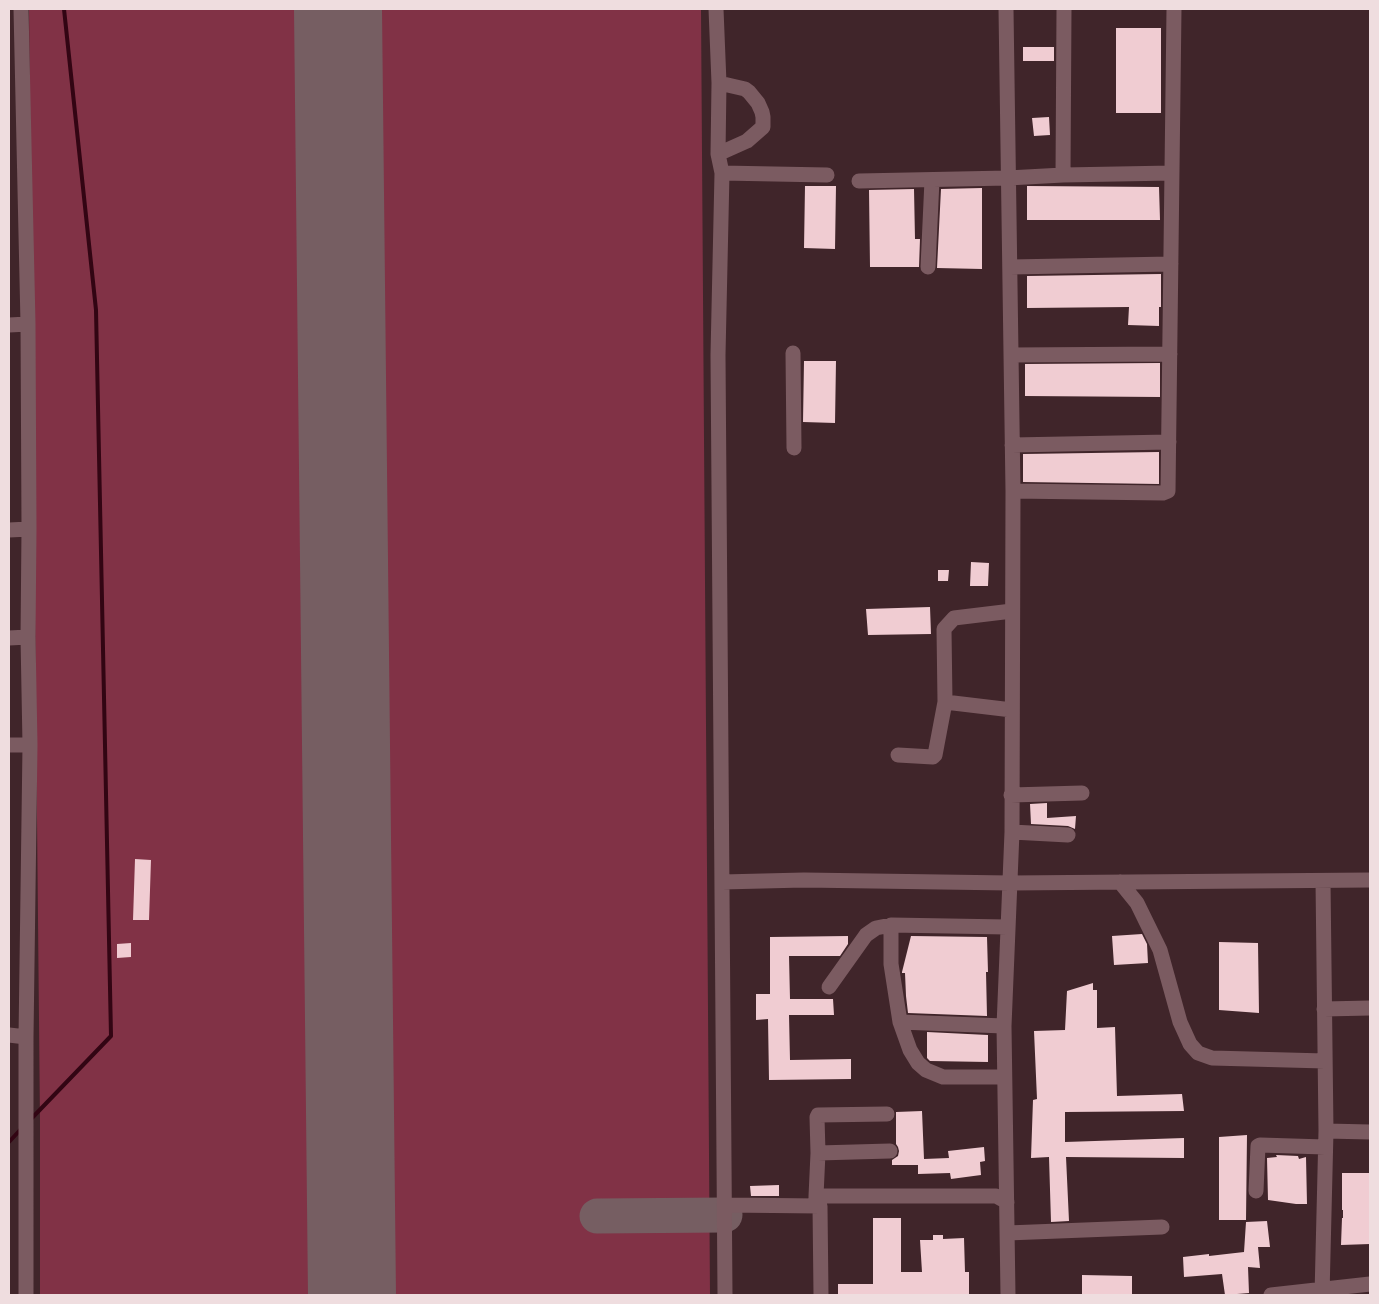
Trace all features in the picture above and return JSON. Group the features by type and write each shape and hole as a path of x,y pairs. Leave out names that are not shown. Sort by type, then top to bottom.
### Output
{"street":[{"path":"21,9 28,324 30,745 26,1037 26,1295"},
{"path":"716,9 718,154 722,173 718,355 725,1295"},
{"path":"1006,9 1013,491 1012,832 1004,1026 1008,1295"},
{"path":"1063,175 1064,9"},
{"path":"1013,491 1168,491 1174,9"},
{"path":"718,83 745,89 749,92 758,103 763,117 763,127 747,142 718,154"},
{"path":"722,173 827,175"},
{"path":"859,181 1172,173"},
{"path":"928,267 932,180"},
{"path":"1010,266 1171,264"},
{"path":"9,325 28,324"},
{"path":"793,352 794,448"},
{"path":"1011,354 1170,354"},
{"path":"1012,445 1169,442"},
{"path":"9,530 29,529"},
{"path":"898,755 933,757 936,755 945,702 944,629 954,618 1012,611"},
{"path":"9,638 28,638"},
{"path":"945,702 1012,710"},
{"path":"9,745 30,745"},
{"path":"1011,795 1082,793"},
{"path":"1012,832 1068,835"},
{"path":"722,882 804,880 1010,883 1370,880"},
{"path":"1322,1292 1326,1131 1323,881"},
{"path":"1120,882 1137,903 1160,950 1180,1022 1190,1044 1198,1054 1212,1058 1325,1061"},
{"path":"828,987 866,935 876,928 890,925 1007,927"},
{"path":"890,925 891,964 900,1022 910,1050 918,1063 926,1070 943,1077 1004,1077"},
{"path":"1324,1009 1370,1008"},
{"path":"900,1022 1004,1026"},
{"path":"9,1036 26,1037"},
{"path":"821,1295 816,1118 818,1115 887,1114"},
{"path":"1326,1131 1370,1132"},
{"path":"1256,1191 1258,1146 1325,1147"},
{"path":"818,1154 890,1151"},
{"path":"725,1210 817,1203 996,1202 1007,1205"},
{"path":"725,1210 806,1214 812,1218 814,1224 814,1295"},
{"path":"1007,1233 1162,1227"},
{"path":"1271,1295 1322,1292 1370,1284"}],"shaded area":[{"path":"29,9 701,9 710,1295 40,1295"}],"building":[{"path":"1116,28 1161,28 1161,113 1116,113"},
{"path":"1023,47 1054,47 1054,61 1023,61"},
{"path":"1049,117 1050,135 1034,136 1032,118"},
{"path":"805,186 836,186 835,249 804,248"},
{"path":"1027,186 1159,187 1160,220 1027,220"},
{"path":"982,188 982,269 937,268 941,189"},
{"path":"914,189 915,239 920,239 919,267 870,267 869,190"},
{"path":"1161,274 1159,326 1128,325 1129,307 1027,308 1027,276"},
{"path":"804,361 836,361 835,423 803,422"},
{"path":"1160,363 1160,397 1025,396 1025,364"},
{"path":"1159,452 1159,484 1023,482 1023,454"},
{"path":"971,562 989,563 988,586 970,586"},
{"path":"938,570 949,570 948,581 938,581"},
{"path":"930,607 931,634 868,635 866,609"},
{"path":"1047,803 1047,818 1076,816 1075,829 1068,826 1031,824 1030,804"},
{"path":"135,859 151,860 149,920 133,920"},
{"path":"1142,934 1147,944 1148,963 1114,965 1112,936"},
{"path":"848,936 848,944 840,956 789,956 790,999 833,999 834,1015 789,1015 790,1060 851,1059 851,1079 769,1080 768,1019 756,1020 756,994 770,994 770,937"},
{"path":"911,936 987,937 987,1016 908,1013 905,973 902,972"},
{"path":"1219,942 1258,943 1259,1013 1219,1010"},
{"path":"131,943 131,957 117,958 117,944"},
{"path":"1093,983 1093,990 1097,990 1097,1028 1115,1027 1117,1096 1182,1094 1184,1111 1065,1112 1065,1142 1184,1138 1184,1158 1066,1157 1069,1221 1051,1222 1049,1157 1031,1158 1033,1100 1037,1099 1034,1031 1065,1030 1067,991"},
{"path":"927,1032 988,1035 988,1062 930,1061 927,1058"},
{"path":"922,1111 924,1159 949,1158 948,1151 984,1147 985,1161 980,1162 981,1175 951,1179 950,1173 918,1174 918,1165 892,1165 892,1160 898,1156 899,1151 896,1144 896,1112"},
{"path":"1247,1135 1246,1220 1219,1220 1219,1137"},
{"path":"1276,1155 1298,1156 1299,1159 1306,1157 1307,1204 1268,1200 1267,1158 1277,1157"},
{"path":"1342,1173 1370,1173 1370,1244 1341,1245 1343,1218"},
{"path":"779,1185 779,1196 751,1196 750,1186"},
{"path":"873,1218 901,1218 901,1272 922,1272 920,1240 933,1240 933,1235 943,1235 943,1239 964,1238 965,1272 969,1272 969,1295 838,1295 838,1284 873,1284"},
{"path":"1267,1221 1270,1247 1258,1247 1260,1268 1248,1267 1249,1293 1225,1295 1222,1274 1184,1277 1183,1257 1244,1252 1246,1222"},
{"path":"1082,1275 1132,1276 1132,1295 1082,1294"}],"waterway":[{"path":"31,1119 111,1036 96,310 64,9"},
{"path":"9,1142 21,1129"}],"taxiway":[{"path":"597,1216 725,1215"}],"runway":[{"path":"338,9 352,1295"}]}
